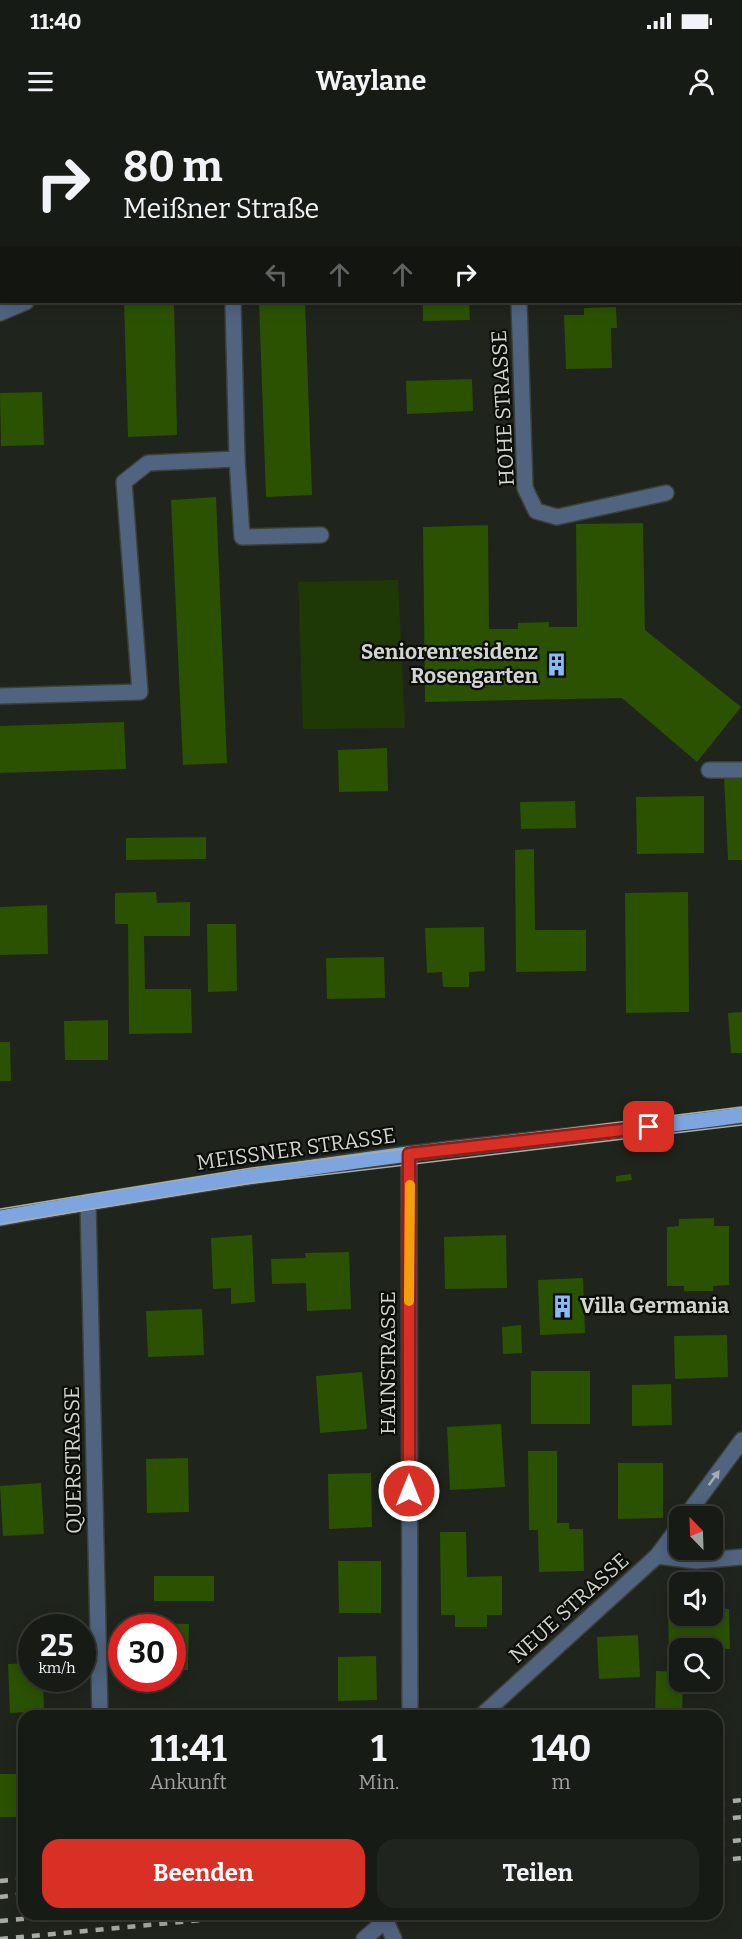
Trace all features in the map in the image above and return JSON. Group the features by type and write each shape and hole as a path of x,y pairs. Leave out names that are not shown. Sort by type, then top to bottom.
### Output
{"main road":[{"name":"MEISSNER STRASSE","path":"0,1218 256,1175 409,1154 742,1115"}],"street":[{"path":"0,313 24,303"},
{"path":"233,303 237,459 242,537 321,535"},
{"name":"HOHE STRASSE","path":"519,303 525,488 536,511 557,517 666,493"},
{"path":"0,696 140,692 124,482 148,463 237,459"},
{"path":"709,770 742,770"},
{"name":"HAINSTRASSE","path":"409,1154 410,1710"},
{"name":"QUERSTRASSE","path":"88,1202 100,1710"},
{"path":"693,1506 742,1440"},
{"name":"NEUE STRASSE","path":"488,1710 657,1556 669,1540"},
{"path":"657,1556 696,1561 742,1557"},
{"path":"364,1939 388,1920"},
{"path":"390,1920 394,1939"}],"green space":[{"path":"398,580 405,728 303,729 298,582"}],"building":[{"path":"124,303 174,303 177,435 128,437"},
{"path":"259,303 305,303 312,495 266,497"},
{"path":"423,303 469,303 470,320 423,321"},
{"path":"616,307 617,328 611,328 612,368 566,369 564,315 584,315 584,308"},
{"path":"472,379 473,411 407,414 406,381"},
{"path":"42,392 44,445 1,446 0,393"},
{"path":"216,497 227,763 183,765 171,500"},
{"name":"Seniorenresidenz Rosengarten","path":"643,523 645,630 741,707 697,762 622,698 425,702 423,527 488,525 489,629 518,629 518,623 549,622 549,627 577,627 576,524"},
{"path":"124,722 126,769 0,773 0,726"},
{"path":"387,748 388,791 339,792 338,750"},
{"path":"724,776 742,776 742,860 728,860"},
{"path":"704,796 704,853 637,854 636,797"},
{"path":"575,801 576,828 521,829 520,802"},
{"path":"206,837 206,859 126,860 126,838"},
{"path":"534,849 535,930 586,930 586,971 516,972 515,850"},
{"path":"156,892 157,903 190,902 190,936 144,936 145,989 191,989 192,1033 129,1034 128,924 115,924 115,893"},
{"path":"688,892 689,1012 626,1013 625,893"},
{"path":"47,905 48,954 0,955 0,907"},
{"path":"207,924 236,924 237,991 208,992"},
{"path":"484,927 485,971 469,972 469,987 443,987 442,972 427,973 425,928"},
{"path":"384,957 385,998 327,999 326,958"},
{"path":"742,1012 742,1053 731,1053 728,1013"},
{"path":"108,1020 108,1060 65,1060 64,1021"},
{"path":"0,1042 10,1042 11,1081 0,1081"},
{"path":"631,1174 632,1180 616,1182 616,1176"},
{"path":"714,1218 714,1226 729,1226 729,1285 713,1286 713,1291 684,1291 684,1286 667,1286 667,1227 679,1226 679,1219"},
{"path":"252,1235 255,1302 231,1304 231,1288 213,1289 211,1238"},
{"path":"506,1235 507,1288 445,1289 444,1237"},
{"path":"349,1252 351,1309 307,1311 306,1283 272,1284 271,1259 306,1258 305,1253"},
{"name":"Villa Germania","path":"583,1278 585,1333 540,1335 538,1280"},
{"path":"202,1309 204,1355 148,1357 146,1311"},
{"path":"521,1325 522,1353 503,1354 502,1327"},
{"path":"727,1335 728,1377 675,1379 674,1336"},
{"path":"531,1371 590,1371 590,1424 531,1424"},
{"path":"362,1372 367,1429 320,1433 316,1376"},
{"path":"671,1384 672,1425 632,1426 632,1385"},
{"path":"501,1424 505,1487 450,1490 447,1427"},
{"path":"528,1451 557,1451 557,1523 569,1523 569,1529 583,1529 584,1571 539,1572 538,1530 529,1530"},
{"path":"188,1458 189,1512 147,1513 146,1459"},
{"path":"618,1463 663,1463 663,1518 618,1519"},
{"path":"371,1473 372,1527 329,1529 328,1474"},
{"path":"41,1483 44,1534 3,1536 0,1486"},
{"path":"440,1532 466,1532 467,1577 502,1576 502,1615 487,1615 487,1627 455,1627 455,1615 441,1615"},
{"path":"338,1561 381,1561 381,1613 339,1613"},
{"path":"154,1576 214,1576 214,1601 154,1601"},
{"path":"723,1609 729,1609 730,1649 723,1649 723,1638 669,1638 669,1651 668,1610 669,1626 723,1626"},
{"path":"186,1624 189,1624 188,1670 186,1670"},
{"path":"638,1635 640,1677 599,1679 597,1637"},
{"path":"376,1656 377,1700 338,1701 338,1657"},
{"path":"8,1664 18,1664 18,1692 43,1692 44,1710 18,1710 18,1713 10,1713"},
{"path":"656,1671 669,1672 669,1692 683,1692 682,1710 655,1710"},
{"path":"0,1774 18,1774 18,1817 0,1817"}],"tram line":[{"path":"0,1209 252,1168 742,1107"},
{"path":"0,1224 246,1184 742,1125"}],"railway":[{"path":"723,1802 742,1800"},
{"path":"723,1819 742,1817"},
{"path":"723,1842 742,1840"},
{"path":"723,1860 742,1858"},
{"path":"0,1881 18,1880"},
{"path":"0,1897 18,1895"},
{"path":"0,1921 18,1919"},
{"path":"0,1939 201,1920"}],"slow traffic":[{"path":"409,1301 410,1185"}],"place":[{"name":"Seniorenresidenz Rosengarten","path":"556,664"},
{"name":"Villa Germania","path":"562,1306"}],"route":[{"path":"409,1491 409,1154 649,1127"}]}
